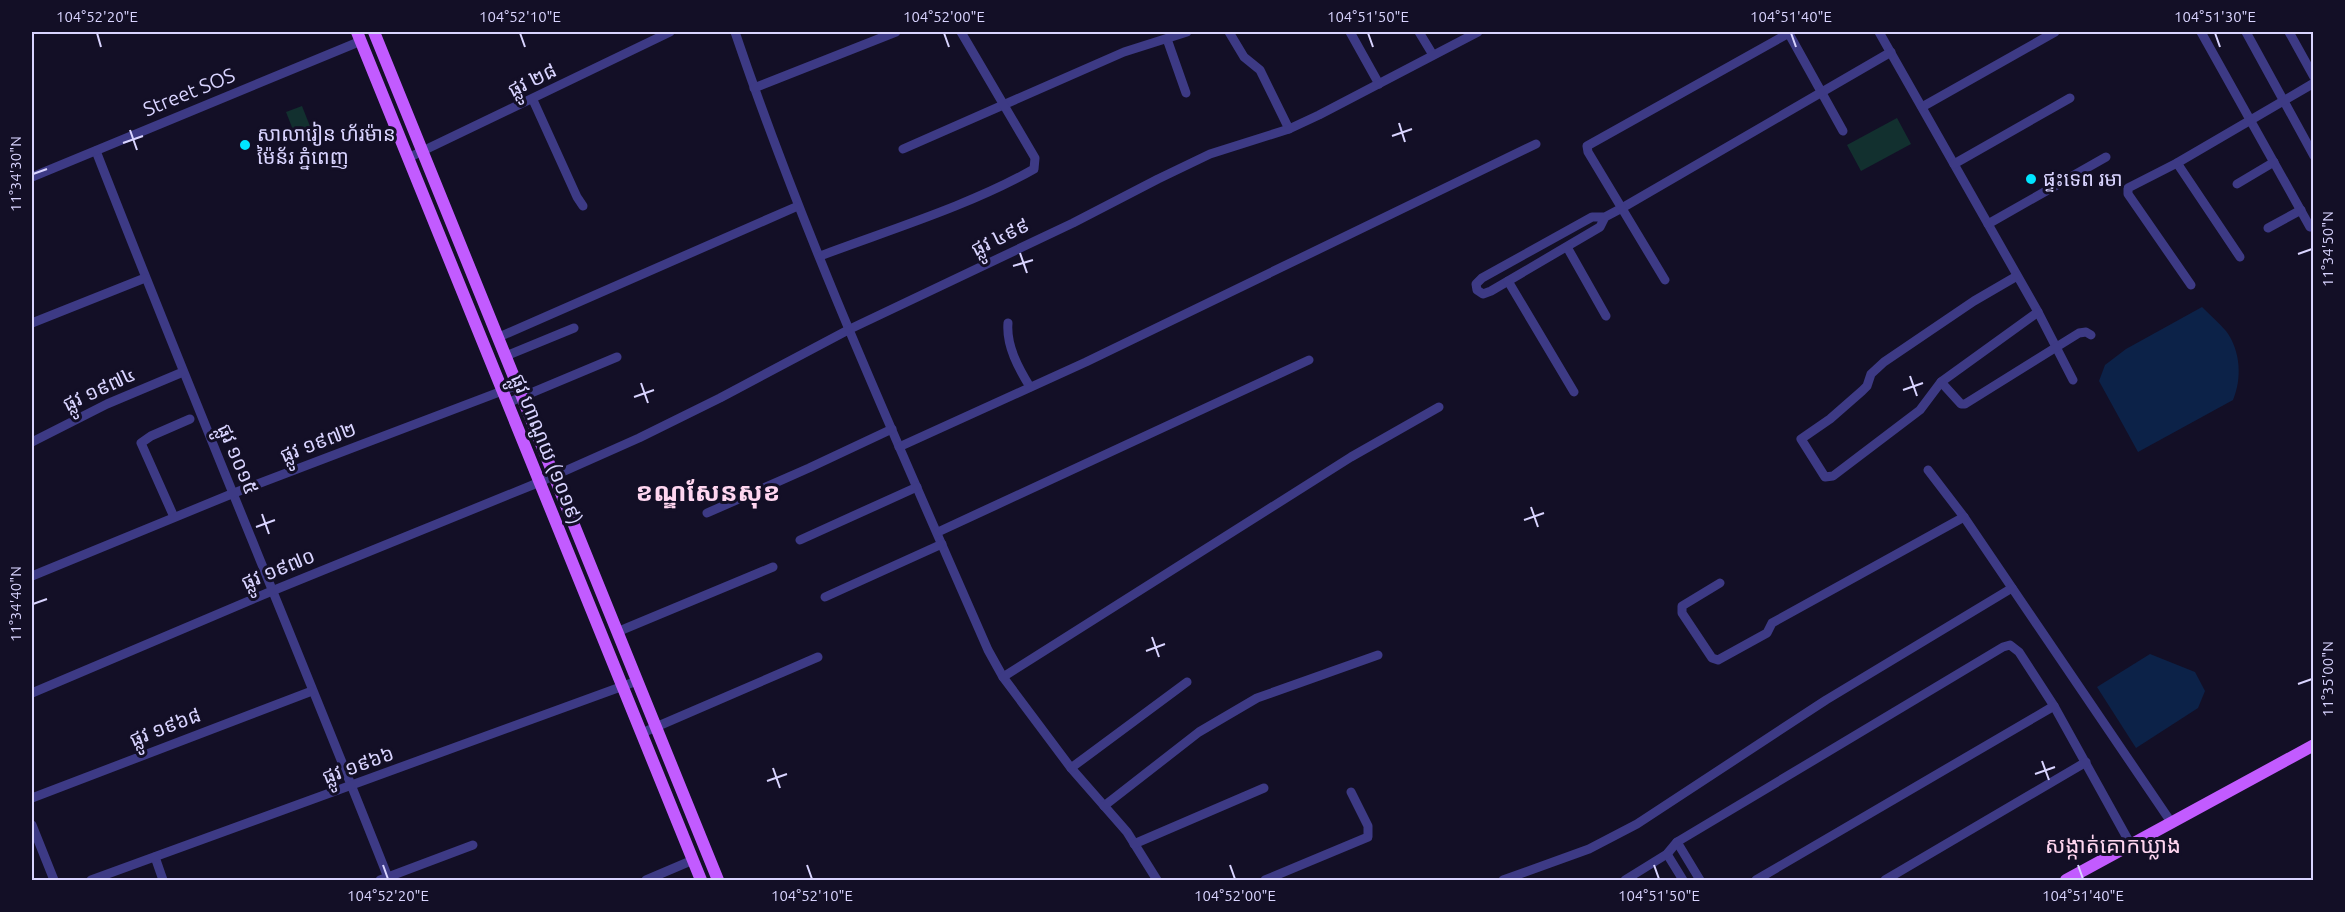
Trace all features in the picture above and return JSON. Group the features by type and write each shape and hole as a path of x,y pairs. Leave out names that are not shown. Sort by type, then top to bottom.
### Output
{"main road":[{"name":"ផ្លូវ ហាណូយ (១០១៩)","path":"377,32 423,153 718,880"},
{"name":"ផ្លូវ ហាណូយ (១០១៩)","path":"359,36 701,880"},
{"path":"2066,880 2313,746"}],"street":[{"name":"ផ្លូវ ២៨","path":"408,158 423,153 670,32"},
{"path":"735,32 798,206 899,447 988,650 1003,677 1071,768 1127,832 1157,880"},
{"path":"754,88 896,32"},
{"path":"820,256 936,213 1018,178 1034,168 1035,158 962,32"},
{"path":"903,149 1124,52 1187,32"},
{"path":"1229,32 1244,57 1260,70 1289,129"},
{"path":"1350,32 1379,84"},
{"path":"1419,32 1433,55"},
{"name":"ផ្លូវ ៤៩៩","path":"540,482 720,398 850,329 1073,223 1210,154 1289,129 1478,32"},
{"path":"1665,280 1588,152 1587,146 1788,32 1843,131"},
{"path":"1879,32 2038,312 2073,380"},
{"path":"1922,107 2043,34 2055,32"},
{"path":"2201,32 2310,227"},
{"path":"2246,32 2313,156"},
{"path":"2289,32 2313,77"},
{"name":"Street SOS","path":"32,177 359,36"},
{"path":"1167,39 1186,93"},
{"path":"1605,217 1600,227 1508,281 1483,294 1478,290 1476,284 1482,278 1592,217 1605,217 1622,208 1891,52"},
{"path":"2191,285 2128,194 2128,188 2176,163 2313,83"},
{"path":"1954,164 2070,98"},
{"path":"533,100 583,206"},
{"path":"899,447 1030,387 1536,144"},
{"name":"ផ្លូវ ១០១៥","path":"96,151 145,278 352,787 386,879"},
{"path":"1988,224 2106,157"},
{"path":"2237,184 2274,162"},
{"path":"2176,163 2240,257"},
{"path":"499,337 798,206"},
{"path":"2268,228 2301,210"},
{"path":"1567,247 1606,316"},
{"path":"2017,276 1974,301 1884,362 1871,374 1867,386 1862,391 1830,419 1801,438 1825,477 1833,476 1920,410 1941,382 2038,312"},
{"path":"32,323 145,278"},
{"path":"1508,281 1574,392"},
{"path":"1008,323 1010,343 1020,371 1030,387"},
{"path":"506,356 574,328"},
{"path":"1941,382 1961,404 1965,404 2079,333 2086,332 2091,335"},
{"name":"ផ្លូវ ១៩៧២","path":"32,576 234,493 617,357"},
{"path":"938,532 1310,360"},
{"name":"ផ្លូវ ១៩៧៤","path":"32,442 106,404 183,372"},
{"path":"1003,677 1331,469 1439,407"},
{"path":"174,517 141,443 151,436 190,419"},
{"path":"707,513 892,429"},
{"path":"1928,470 1964,517 2171,822"},
{"name":"ផ្លូវ ១៩៧០","path":"32,693 272,591 540,482"},
{"path":"800,540 917,487"},
{"path":"1720,583 1682,606 1682,613 1712,658 1718,660 1767,633 1772,623 1809,601 1964,517"},
{"path":"825,597 942,544"},
{"path":"617,632 772,567"},
{"path":"1503,880 1589,849 1637,824 1826,700 2012,588"},
{"path":"1625,880 1667,854 1677,842 2003,647 2010,645 2019,652 2054,706 2131,845"},
{"path":"1104,806 1199,732 1257,698 1378,655"},
{"path":"642,733 818,657"},
{"name":"ផ្លូវ ១៩៦៦","path":"91,880 352,787 637,681"},
{"path":"1071,768 1187,682"},
{"name":"ផ្លូវ ១៩៦៨","path":"32,798 312,691"},
{"path":"1756,880 2054,706"},
{"path":"1885,880 2086,762"},
{"path":"1134,844 1264,788"},
{"path":"1264,880 1368,837 1368,826 1351,792"},
{"path":"32,825 54,880"},
{"path":"1677,842 1700,880"},
{"path":"386,879 473,844"},
{"path":"1667,854 1683,880"},
{"path":"155,857 163,880"},
{"path":"646,880 693,860"}],"green space":[{"path":"302,106 313,134 297,140 286,112"},
{"path":"1897,118 1911,144 1861,171 1847,145"}],"water":[{"path":"2202,307 2226,331 2235,347 2239,374 2233,400 2138,452 2099,381 2105,365 2126,349"},
{"path":"2150,654 2195,672 2205,691 2198,708 2136,748 2097,687"}],"place":[{"name":"សាលារៀន ហ័រម៉ាន ម៉ៃន័រ ភ្នំពេញ","path":"245,145"},
{"name":"ផ្ទះទេព រមា","path":"2031,179"}],"district":[{"name":"ខណ្ឌសែនសុខ","path":"708,492"},
{"name":"សង្កាត់គោកឃ្លាង","path":"2113,845"}]}
